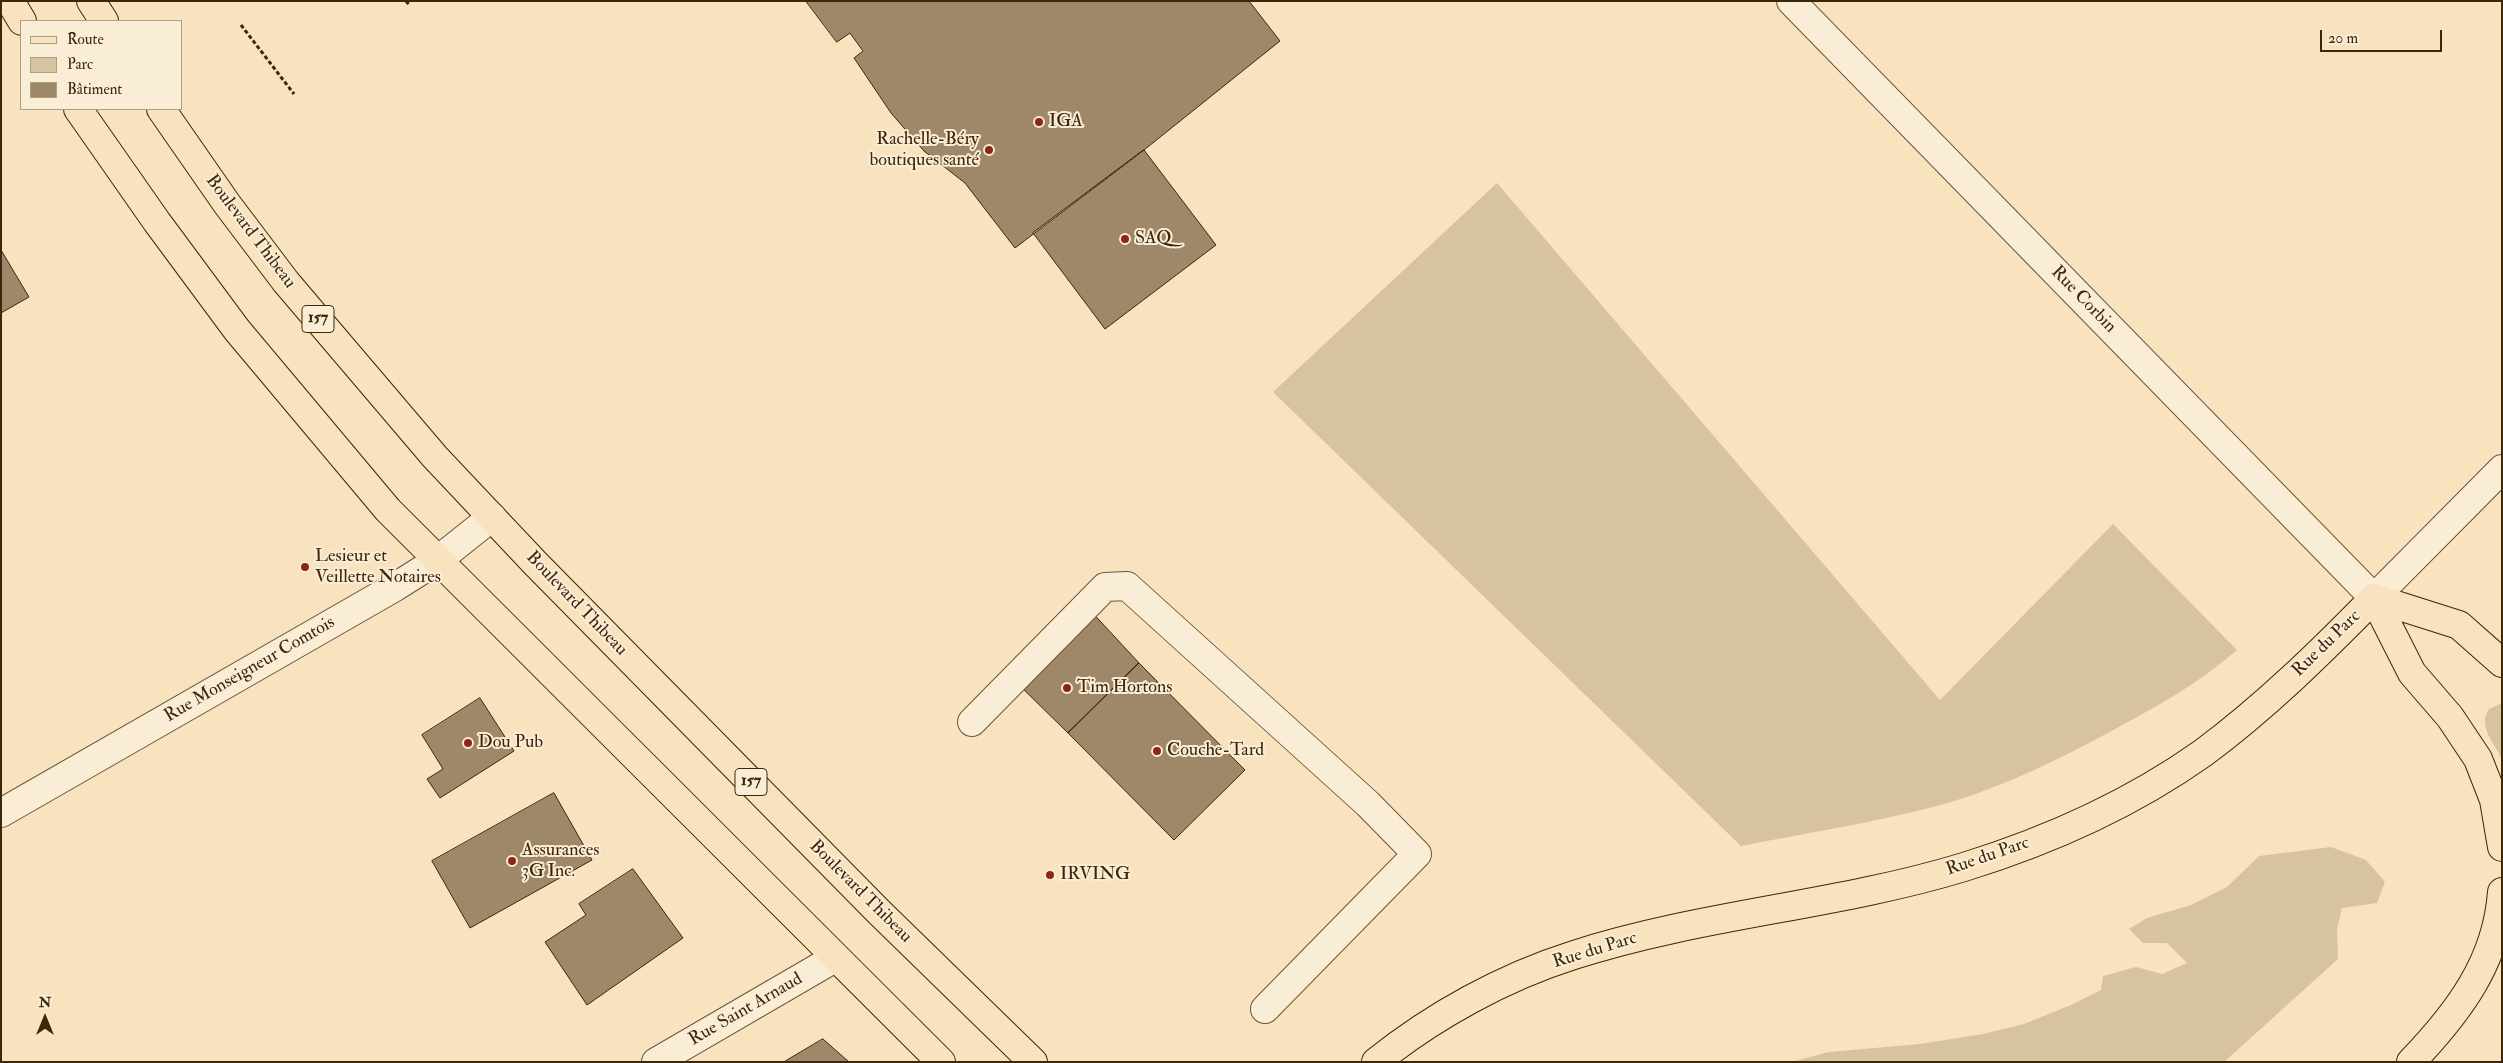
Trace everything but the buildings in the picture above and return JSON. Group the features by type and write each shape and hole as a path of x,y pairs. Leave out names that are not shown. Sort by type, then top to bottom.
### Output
{"main road":[{"path":"10,1 21,20"},
{"path":"79,110 157,222 237,330 388,510 940,1062"},
{"name":"Boulevard Thibeau","path":"162,110 227,204 286,282 435,457 872,905 1033,1062"},
{"path":"2374,598 2459,625 2502,664"},
{"path":"2374,598 2412,672 2450,717 2478,759 2494,800 2502,846"},
{"name":"Rue du Parc","path":"1376,1062 1443,1016 1483,994 1570,956 1666,930 1934,876 2018,849 2074,825 2155,784 2223,737 2285,686 2374,598"},
{"path":"2411,1062 2449,1022 2472,988 2486,960 2496,931 2502,892"}],"street":[{"name":"Rue Corbin","path":"1792,1 2374,598"},
{"name":"Rue du Parc","path":"2374,598 2502,469"},
{"name":"Rue Monseigneur Comtois","path":"1,813 395,587 438,560 492,517"},
{"path":"972,722 1105,587 1127,586 1375,811 1417,854 1265,1009"},
{"name":"Rue Saint Arnaud","path":"656,1062 835,958"}],"path":[{"path":"406,1 410,6"},
{"path":"241,25 294,94"}],"green space":[{"path":"1497,183 1940,700 2113,524 2237,650 2194,683 2149,711 2074,751 2007,782 1960,799 1913,812 1741,846 1273,392"},
{"path":"2502,703 2502,760 2488,735 2485,722 2489,709"},
{"path":"2331,847 2366,860 2385,882 2377,903 2342,908 2337,930 2338,959 2224,1062 1791,1062 1829,1052 1920,1044 1983,1034 2024,1024 2071,1005 2101,990 2103,976 2136,967 2162,974 2187,963 2167,943 2143,943 2129,929 2147,918 2191,905 2227,887 2259,856"}],"place":[{"name":"IGA","path":"1039,122"},
{"name":"Rachelle-Béry boutiques santé","path":"989,150"},
{"name":"SAQ","path":"1125,239"},
{"name":"Lesieur et Veillette Notaires","path":"305,567"},
{"name":"Tim Hortons","path":"1067,688"},
{"name":"Dou Pub","path":"468,743"},
{"name":"Couche-Tard","path":"1157,751"},
{"name":"Assurances 3G Inc.","path":"512,861"},
{"name":"IRVING","path":"1050,875"}]}
